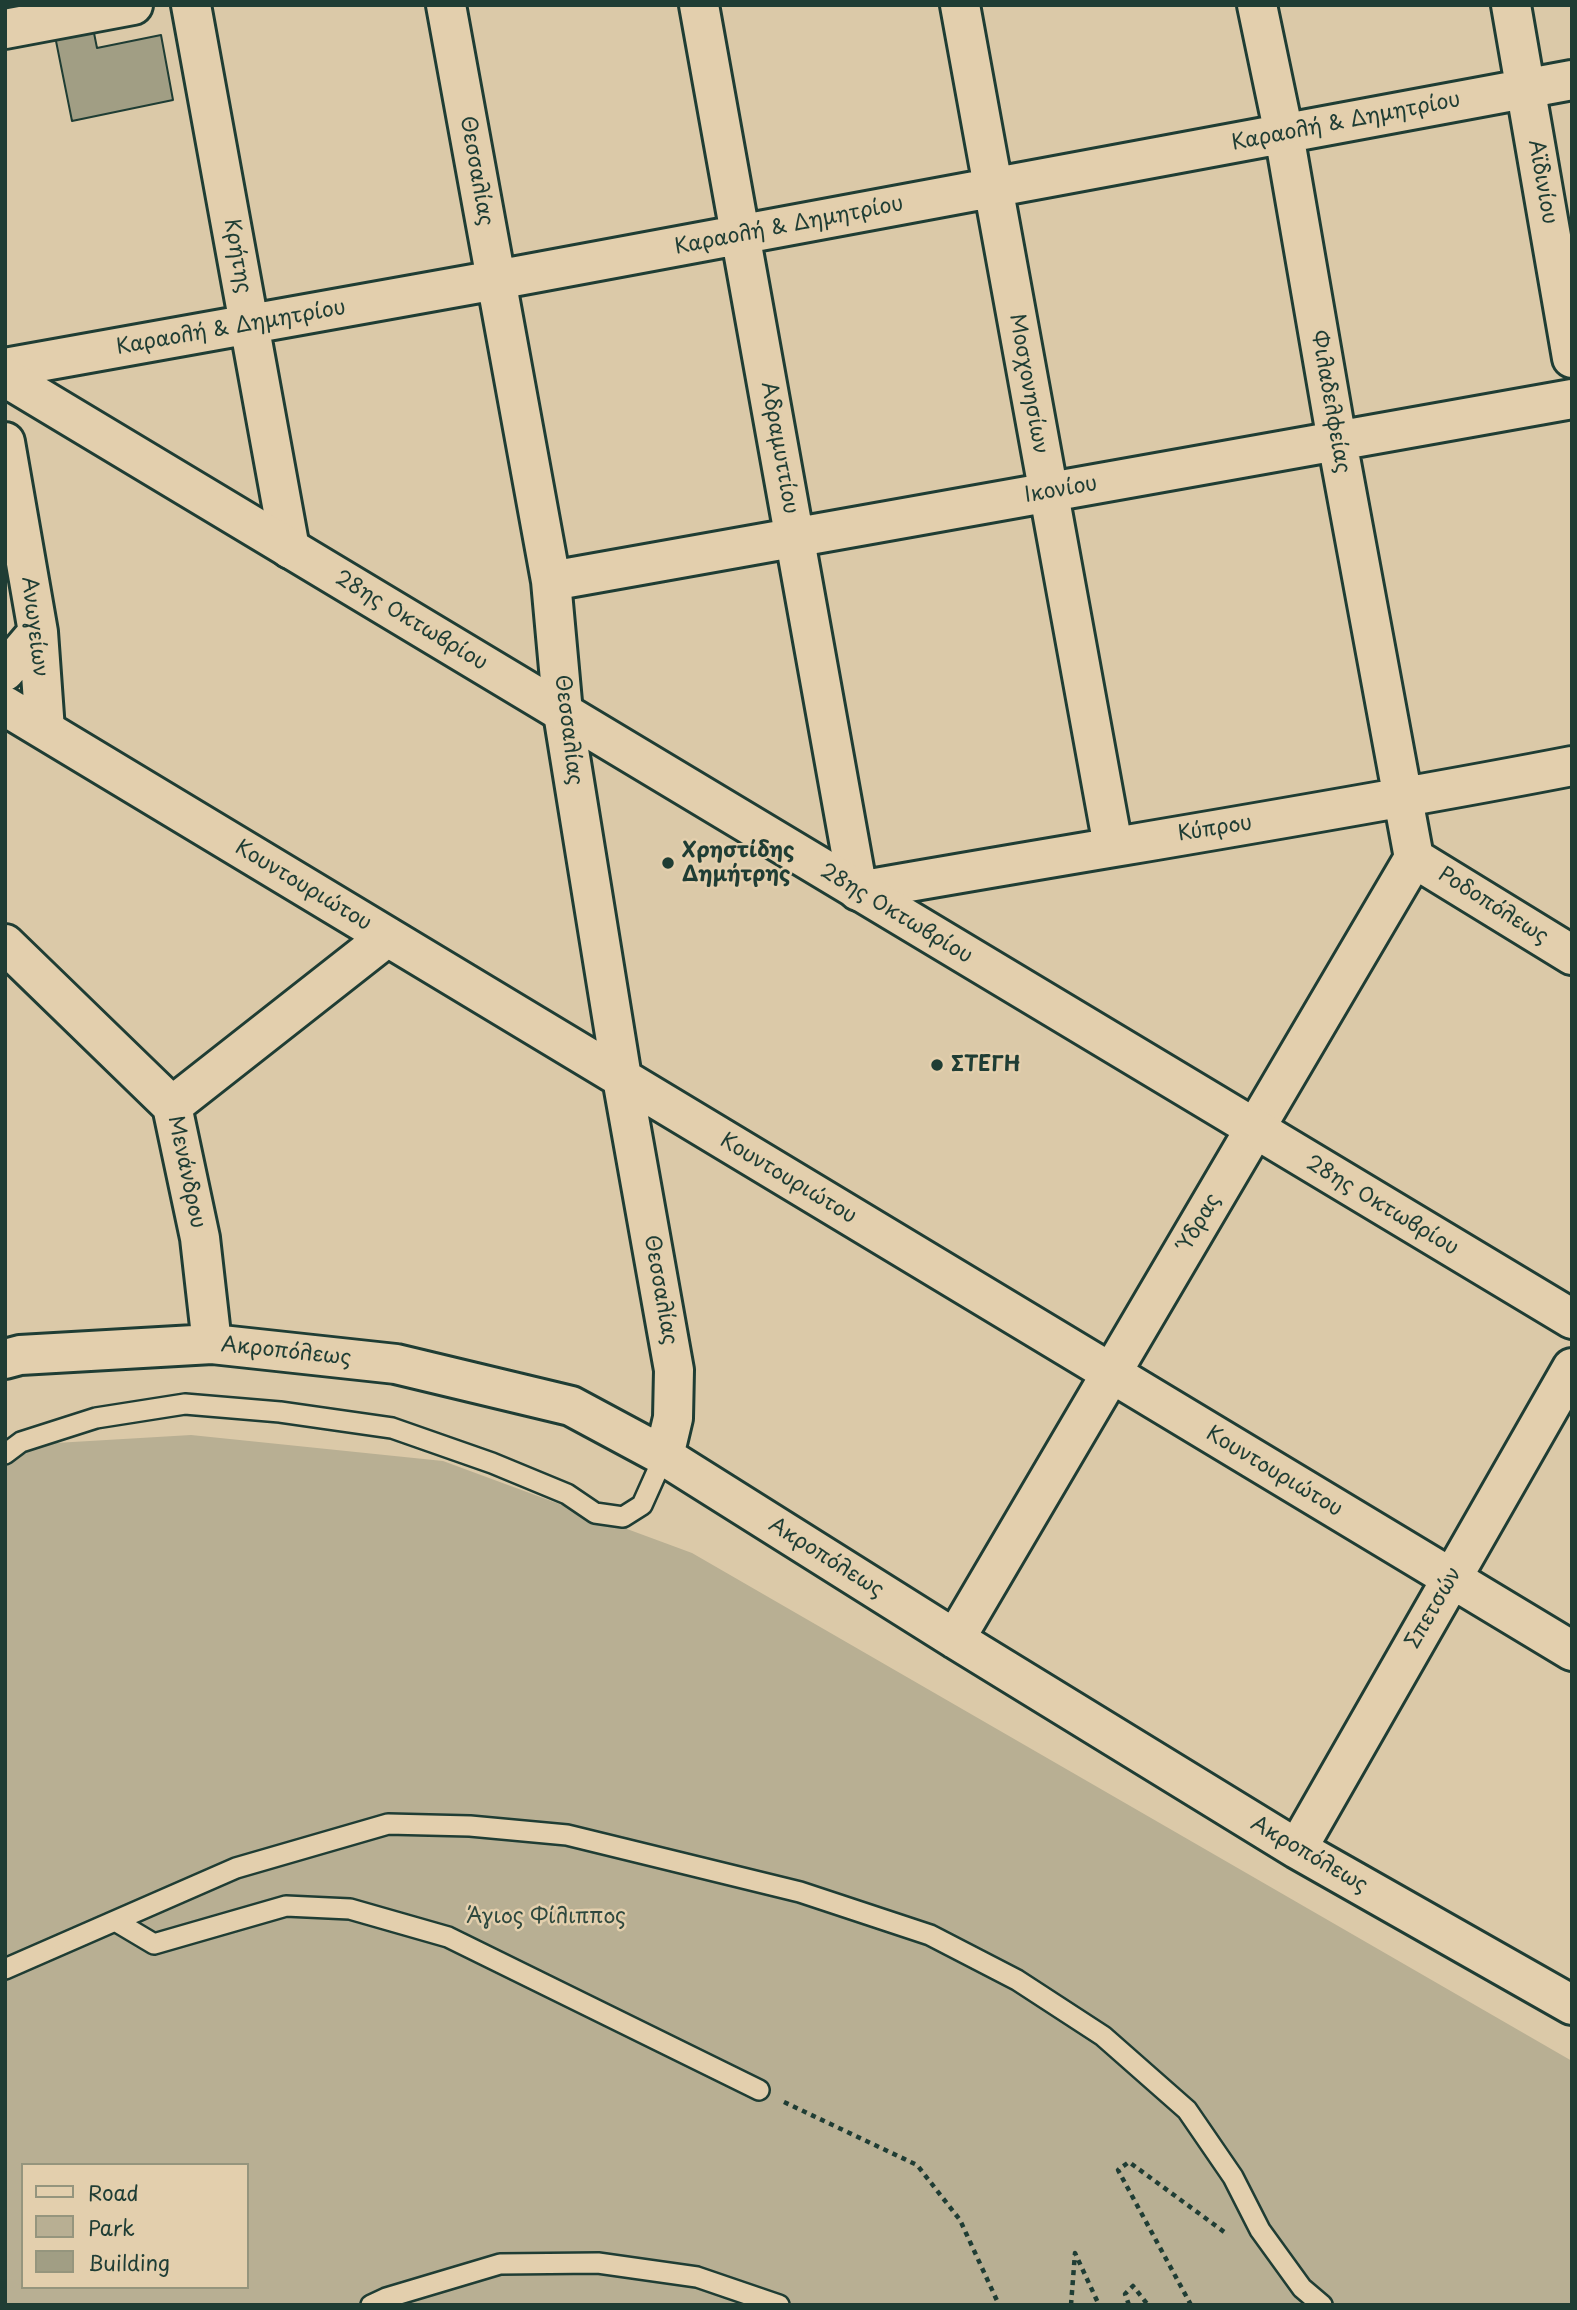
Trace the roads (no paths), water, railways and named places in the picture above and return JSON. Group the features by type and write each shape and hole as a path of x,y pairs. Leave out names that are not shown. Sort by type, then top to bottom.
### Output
{"street":[{"path":"5,29 133,5"},
{"name":"Κρήτης","path":"191,5 290,549"},
{"name":"Θεσσαλίας","path":"446,5 551,581 563,713 622,1079 674,1370 673,1418 664,1456"},
{"name":"Αδραμυττίου","path":"699,5 858,891"},
{"name":"Μοσχονησίων","path":"960,5 1113,846"},
{"name":"Φιλαδελφείας","path":"1257,5 1284,134 1403,798"},
{"name":"Αϊδινίου","path":"1511,5 1572,358"},
{"name":"Καραολή & Δημητρίου","path":"5,368 250,326 1572,80"},
{"name":"28ης Οκτωβρίου","path":"5,377 1572,1320"},
{"name":"Ικονίου","path":"551,581 1572,399"},
{"name":"Ανωγείων","path":"5,442 38,632 45,730"},
{"path":"5,671 38,632"},
{"name":"Κουντουριώτου","path":"5,706 1572,1651"},
{"name":"Κύπρου","path":"858,891 1403,798 1572,765"},
{"path":"1403,798 1414,858"},
{"name":"Ροδοπόλεως","path":"1414,858 1572,955"},
{"name":"Ύδρας","path":"955,1639 1414,858"},
{"path":"172,1106 387,937"},
{"name":"Μενάνδρου","path":"5,944 172,1106 200,1238 212,1344"},
{"name":"Ακροπόλεως","path":"10,1352 212,1344 396,1364 571,1406 664,1456 1297,1849 1572,2006"},
{"name":"Σπετσών","path":"1297,1849 1572,1368"}],"lane":[{"path":"5,1454 21,1442 96,1418 185,1404 281,1412 392,1428 492,1463 568,1494 595,1513 623,1517 642,1505 664,1456"},
{"path":"5,1969 236,1868 388,1824 470,1826 567,1835 800,1892 930,1936 1017,1980 1103,2036 1187,2110 1233,2177 1260,2230 1302,2288 1322,2305"},
{"path":"117,1922 154,1944 286,1906 350,1909 448,1937 759,2090"},
{"path":"371,2305 386,2298 500,2264 598,2263 697,2277 779,2305"}],"place":[{"name":"Χρηστίδης Δημήτρης","path":"668,863"},
{"name":"ΣΤΕΓΗ","path":"937,1065"}],"park label":[{"name":"Άγιος Φίλιππος","path":"546,1917"}]}
